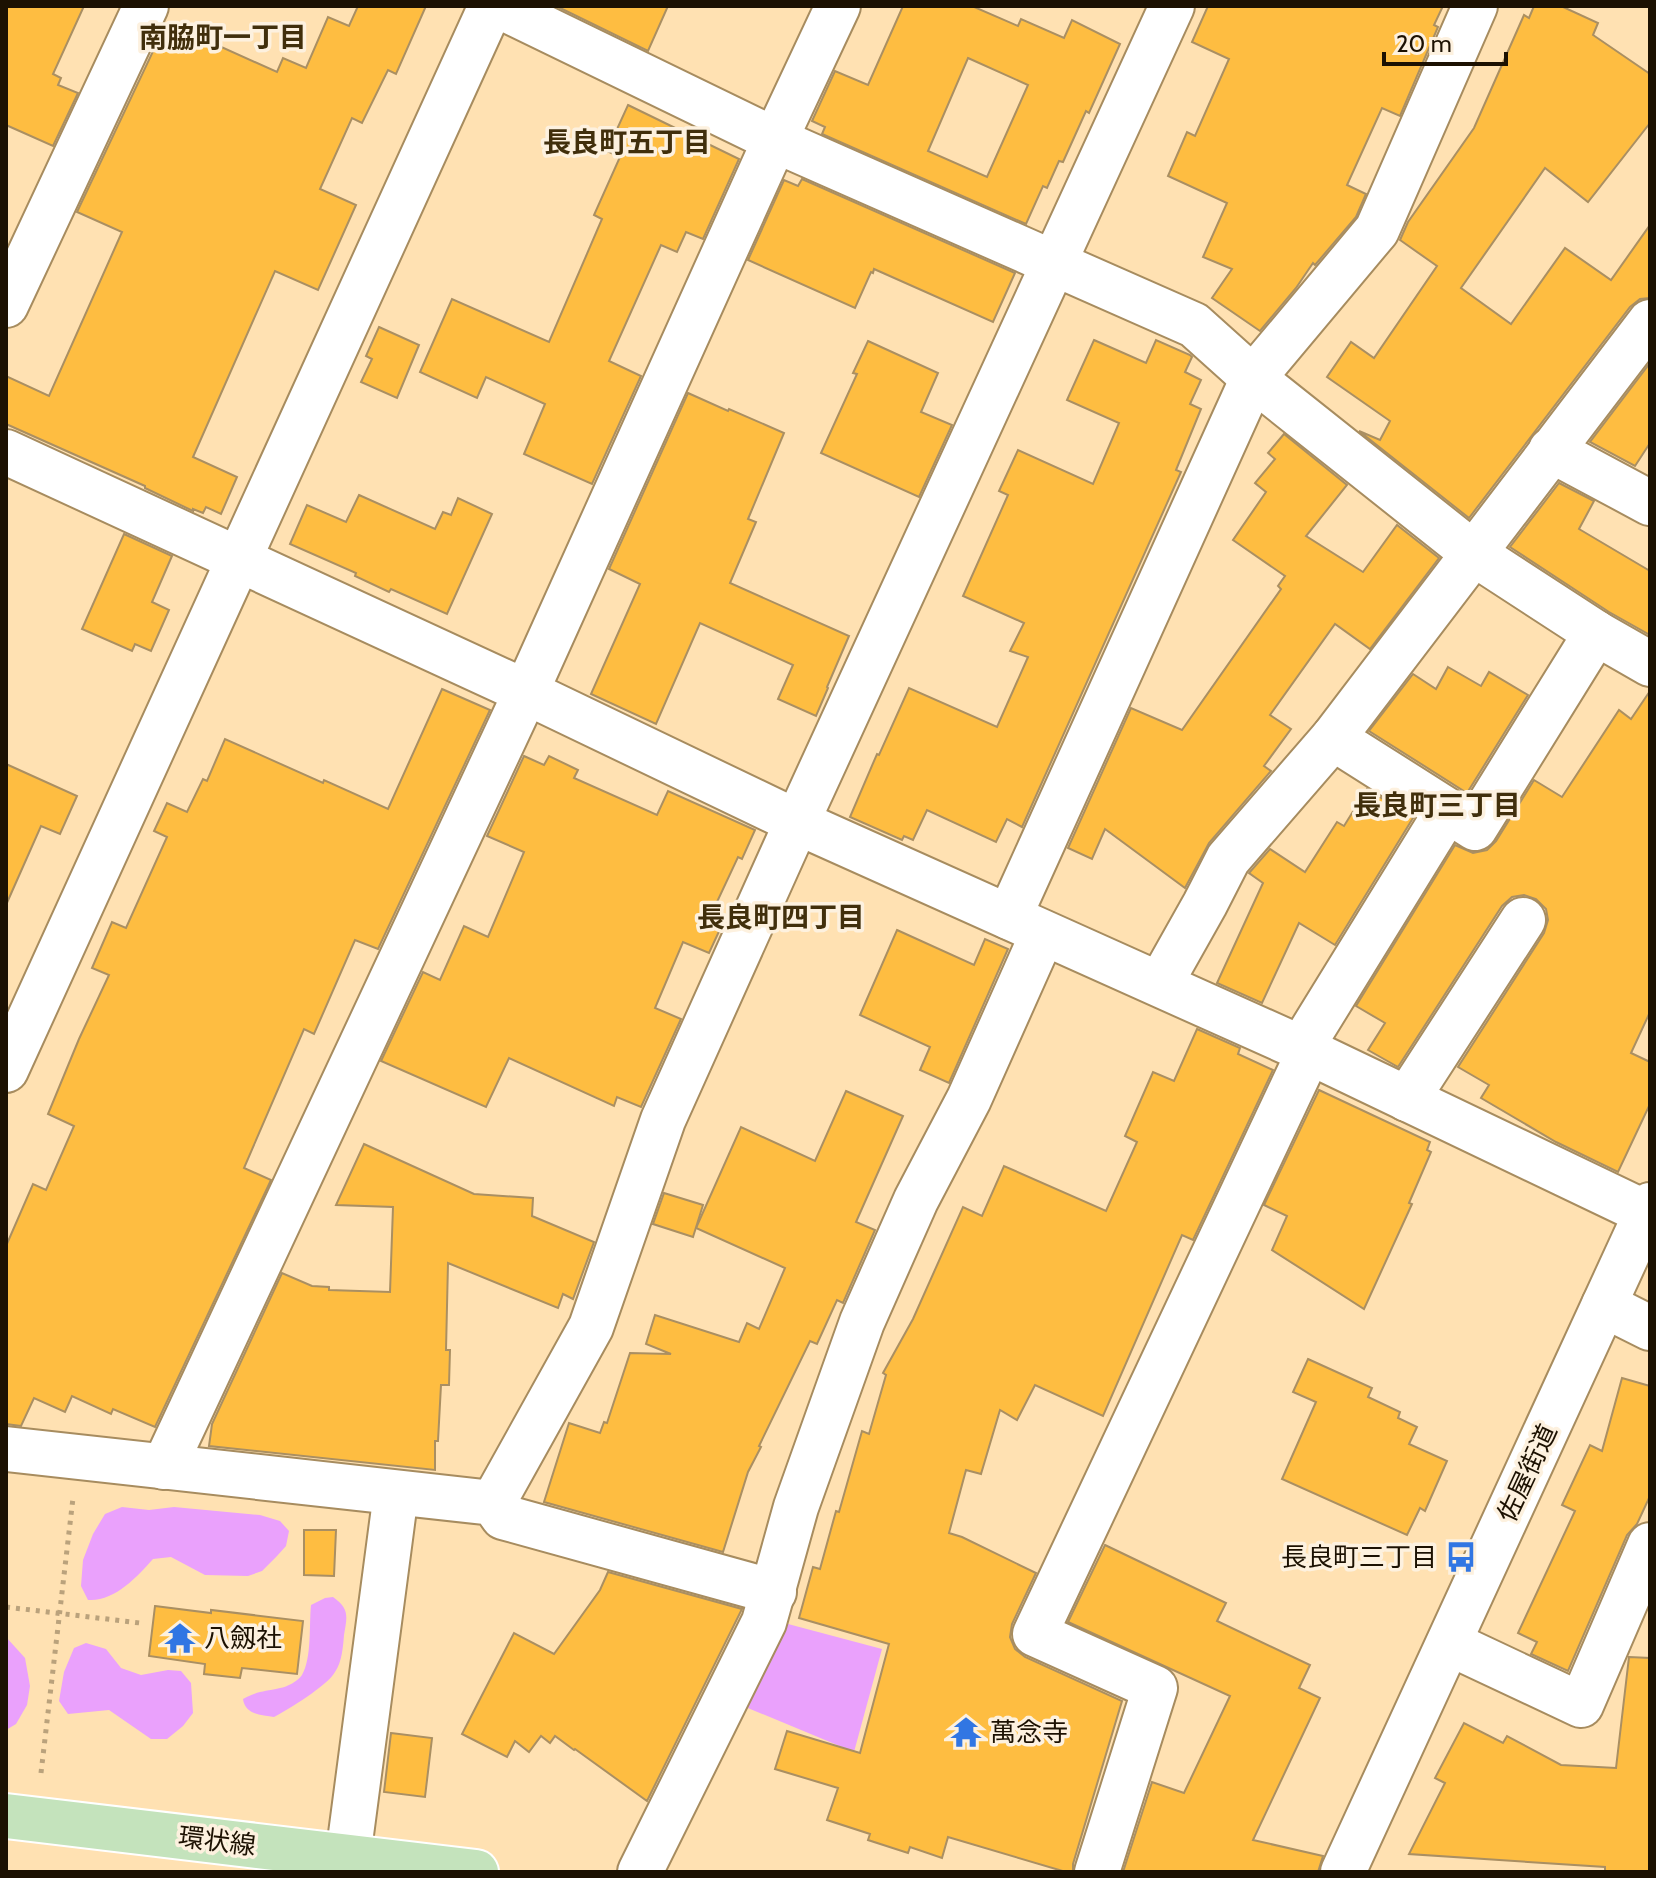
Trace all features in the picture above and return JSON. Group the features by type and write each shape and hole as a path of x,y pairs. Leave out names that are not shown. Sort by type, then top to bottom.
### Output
{"main road":[{"name":"環状線","path":"6,1816 476,1872"}],"street":[{"path":"6,305 146,6"},
{"path":"6,1070 491,6"},
{"path":"499,6 775,140 1194,325 1253,378 1473,553 1596,633 1650,664"},
{"path":"164,1467 526,692 838,6"},
{"path":"493,1503 591,1327 663,1120 1172,6"},
{"path":"640,1872 764,1622 796,1507 862,1322 916,1200 969,1099 1026,925 1253,378 1377,230 1475,6"},
{"path":"1160,984 1228,859 1333,738 1650,322"},
{"path":"1551,450 1650,503"},
{"path":"6,452 526,692 797,822 1160,984 1648,1209"},
{"path":"1333,738 1475,828 1596,633"},
{"path":"1097,1872 1155,1688 1035,1634 1305,1050 1447,811"},
{"path":"1407,1099 1523,920"},
{"name":"佐屋街道","path":"1343,1872 1648,1209"},
{"path":"1604,1305 1650,1328"},
{"path":"6,1449 493,1503 503,1517 774,1592"},
{"path":"348,1857 396,1493"},
{"path":"1449,1643 1581,1705 1650,1545"}],"path":[{"path":"41,1773 78,1457"},
{"path":"6,1607 140,1623"}],"shaded area":[{"path":"122,1507 149,1510 174,1507 260,1515 280,1521 289,1531 286,1546 277,1556 262,1571 248,1576 205,1575 171,1557 153,1559 116,1593 98,1600 88,1600 81,1586 83,1560 105,1514"},
{"path":"333,1597 342,1605 346,1618 342,1654 335,1672 316,1690 274,1717 251,1711 243,1699 286,1686 302,1675 309,1650 311,1605"},
{"path":"773,1620 882,1649 854,1752 731,1701"},
{"path":"6,1637 25,1658 30,1686 27,1705 16,1724 6,1730"},
{"path":"86,1643 106,1649 121,1668 141,1675 181,1671 191,1683 193,1713 167,1739 151,1739 109,1710 68,1714 59,1701 64,1672 74,1648"}],"building":[{"path":"6,6 84,6 53,74 61,78 58,85 78,93 53,146 6,125"},
{"path":"358,6 426,6 396,74 388,70 362,123 352,118 320,189 356,205 318,290 275,271 193,457 237,477 221,514 206,507 203,513 193,511 145,486 6,424 6,376 49,396 122,232 77,212 164,28 203,45 206,40 277,72 283,58 306,68 328,17 349,26"},
{"path":"556,6 668,6 648,51"},
{"path":"903,6 972,6 1018,26 1021,19 1064,38 1072,20 1120,44 1089,113 1086,111 1063,162 1059,161 1047,188 1043,186 1026,224 822,134 825,127 812,121 835,71 868,85","holes":["968,58 1028,85 987,177 928,151"]},
{"path":"1208,6 1443,6 1434,25 1438,27 1400,116 1382,108 1347,185 1366,194 1356,217 1315,265 1313,263 1260,331 1212,298 1232,269 1203,257 1227,203 1168,176 1187,132 1195,136 1229,59 1192,42"},
{"path":"1534,6 1561,6 1598,23 1593,35 1650,74 1650,123 1588,202 1545,168 1461,288 1511,324 1565,248 1611,280 1650,225 1650,298 1640,299 1630,307 1469,518 1359,431 1380,440 1390,421 1327,377 1351,342 1374,358 1437,266 1400,240 1408,222 1474,128 1524,15 1529,18"},
{"path":"628,105 739,159 703,239 686,232 677,252 661,245 609,361 641,376 592,484 524,454 545,404 486,377 477,398 420,372 452,299 549,342 602,219 594,215 620,157 607,151"},
{"path":"802,179 1015,273 993,322 874,269 855,308 748,260 784,180 798,186"},
{"path":"379,327 419,345 397,398 361,382 372,359 366,356"},
{"path":"1094,340 1146,363 1156,340 1190,355 1192,357 1185,372 1201,380 1190,404 1201,409 1176,470 1181,472 1022,827 1007,819 996,842 927,810 913,840 904,836 902,840 850,817 909,688 997,727 1028,657 1010,651 1024,623 963,596 1008,495 999,491 1018,450 1093,484 1119,423 1067,400"},
{"path":"868,341 938,373 921,412 952,425 919,497 821,453 857,374 853,373"},
{"path":"1650,363 1650,443 1635,466 1590,442"},
{"path":"688,393 784,433 748,519 756,522 730,583 849,636 816,716 778,699 793,665 700,623 656,724 591,694 640,584 609,569"},
{"path":"1284,434 1347,485 1306,536 1363,572 1397,525 1439,558 1370,649 1335,624 1270,715 1291,729 1264,766 1271,771 1209,843 1185,888 1105,829 1092,859 1068,848 1131,708 1182,730 1281,589 1278,586 1285,576 1233,540 1266,492 1255,483 1275,459 1268,453"},
{"path":"1559,483 1594,501 1579,529 1650,571 1650,635 1510,547"},
{"path":"359,495 435,529 443,512 451,515 458,498 492,514 447,614 391,589 389,592 355,576 356,573 290,544 307,505 346,522"},
{"path":"124,534 172,556 152,602 169,610 151,651 135,644 132,651 82,629"},
{"path":"1448,667 1481,686 1489,672 1528,695 1467,793 1369,731 1413,674 1436,689"},
{"path":"442,689 490,710 378,949 355,940 314,1034 304,1029 244,1168 271,1180 155,1427 113,1409 111,1414 72,1396 65,1412 34,1398 21,1426 6,1424 6,1246 33,1184 46,1190 74,1126 48,1114 109,975 92,968 112,922 126,928 167,837 154,831 167,803 187,812 203,779 207,781 225,739 388,809"},
{"path":"1650,691 1650,1012 1631,1053 1650,1062 1650,1104 1618,1172 1556,1142 1481,1098 1489,1085 1458,1067 1544,933 1548,920 1546,909 1536,899 1524,895 1512,897 1502,906 1398,1067 1368,1050 1385,1023 1356,1006 1455,845 1473,853 1487,850 1496,841 1534,780 1562,797 1619,710 1631,719"},
{"path":"524,756 544,765 549,756 578,770 574,778 657,815 668,791 755,830 742,859 738,857 709,919 722,925 709,953 683,942 655,1008 681,1019 641,1107 617,1097 614,1106 509,1058 486,1107 381,1061 423,972 440,980 464,926 488,937 524,852 487,836"},
{"path":"6,764 77,796 60,834 41,826 6,905"},
{"path":"1367,789 1413,818 1335,945 1299,923 1262,1003 1217,983 1263,883 1249,873 1270,849 1305,872 1337,822 1344,826"},
{"path":"897,930 974,965 985,939 1008,949 949,1083 920,1070 930,1047 860,1015"},
{"path":"1197,1029 1240,1048 1238,1054 1273,1070 1193,1240 1182,1235 1103,1416 1035,1385 1017,1420 1000,1410 981,1474 966,1470 949,1533 1036,1573 1012,1624 1010,1637 1015,1649 1025,1657 1122,1701 1073,1872 948,1837 942,1858 910,1847 908,1853 868,1840 870,1834 827,1820 838,1788 775,1769 787,1731 860,1753 889,1644 799,1618 813,1567 820,1569 862,1431 869,1434 886,1375 883,1373 913,1319 963,1207 982,1216 1004,1166 1106,1211 1137,1142 1125,1136 1153,1072 1174,1081"},
{"path":"1319,1090 1430,1142 1427,1150 1431,1152 1409,1203 1412,1204 1364,1309 1272,1250 1287,1216 1264,1205"},
{"path":"846,1091 903,1116 856,1222 875,1230 843,1303 837,1300 817,1344 810,1341 759,1446 723,1552 544,1502 569,1423 600,1433 604,1422 607,1423 630,1353 671,1354 646,1344 655,1315 739,1342 747,1323 759,1329 785,1268 696,1228 741,1127 815,1161"},
{"path":"364,1144 474,1194 533,1198 532,1216 594,1242 573,1299 563,1294 558,1308 448,1263 446,1350 450,1350 449,1385 441,1385 435,1470 209,1446 212,1424 282,1273 312,1286 329,1287 329,1290 390,1292 393,1207 336,1205"},
{"path":"664,1193 703,1205 693,1237 653,1224"},
{"path":"1308,1359 1372,1388 1368,1397 1400,1412 1398,1418 1417,1427 1409,1444 1447,1461 1425,1511 1420,1508 1407,1535 1282,1479 1316,1402 1293,1392"},
{"path":"1622,1378 1650,1386 1650,1496 1637,1524 1627,1535 1568,1671 1531,1654 1537,1642 1518,1633 1575,1511 1562,1505 1590,1445 1602,1451"},
{"path":"304,1530 336,1530 334,1576 304,1575"},
{"path":"1105,1545 1226,1603 1217,1621 1310,1665 1299,1688 1320,1698 1253,1840 1323,1856 1318,1872 1123,1872 1152,1782 1184,1793 1230,1696 1068,1622"},
{"path":"608,1572 742,1609 647,1801 555,1736 550,1743 541,1736 529,1752 515,1741 507,1757 462,1734 514,1633 554,1654 600,1590"},
{"path":"155,1606 303,1621 297,1674 242,1668 240,1678 204,1674 205,1664 149,1656"},
{"path":"1629,1657 1650,1658 1650,1872 1605,1872 1605,1867 1409,1854 1445,1783 1435,1778 1464,1723 1503,1743 1507,1736 1561,1765 1616,1768"},
{"path":"391,1733 432,1738 425,1797 384,1792"}],"place":[{"name":"長良町三丁目","path":"1461,1557"},
{"name":"八劔社","path":"180,1638"},
{"name":"萬念寺","path":"966,1732"}],"district":[{"name":"南脇町一丁目","path":"223,37"},
{"name":"長良町五丁目","path":"627,142"},
{"name":"長良町三丁目","path":"1437,805"},
{"name":"長良町四丁目","path":"781,917"}]}
